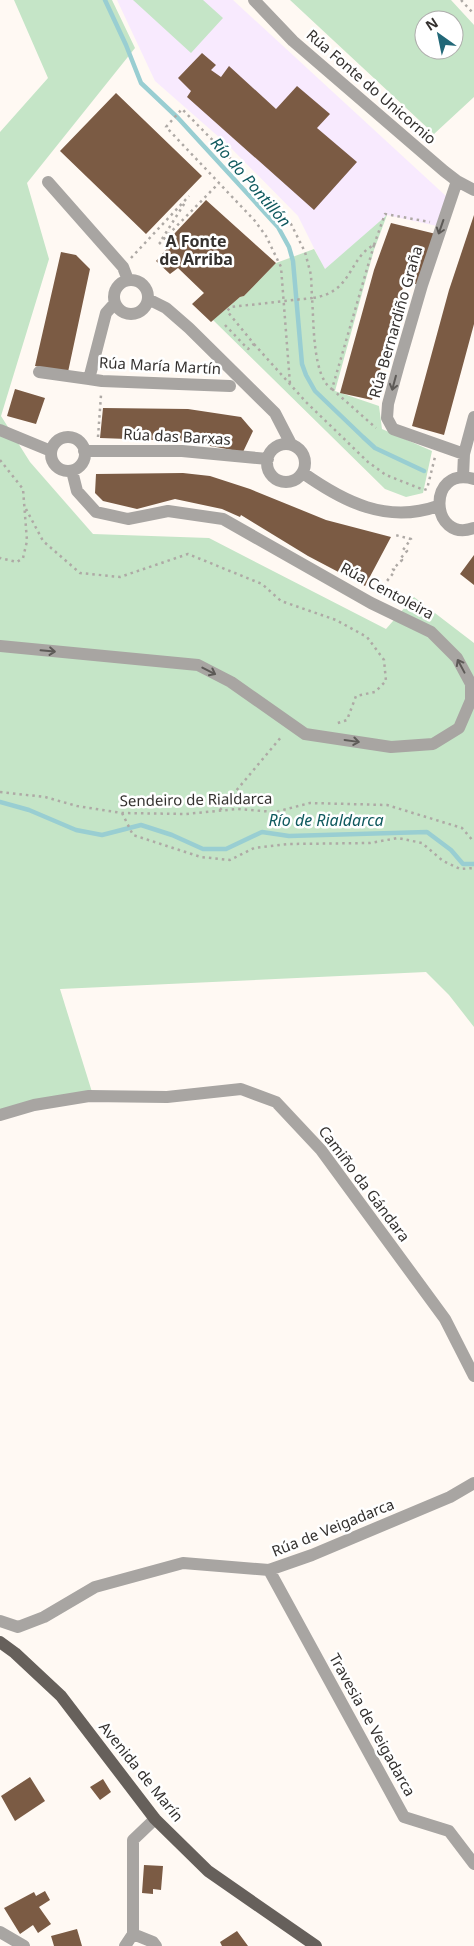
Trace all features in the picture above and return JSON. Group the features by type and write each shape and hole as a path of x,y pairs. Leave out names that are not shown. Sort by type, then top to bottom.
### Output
{"main road":[{"name":"Avenida de Marín","path":"0,1642 15,1653 61,1696 155,1819 208,1871 316,1946"}],"street":[{"name":"Rúa Fonte do Unicornio","path":"254,0 294,41 457,181 474,190"},
{"name":"Rúa Bernardiño Graña","path":"457,181 399,364 388,404 387,418 393,429 464,454"},
{"path":"48,182 124,266 128,280"},
{"path":"128,280 133,280 143,284 148,299 143,309 134,314 123,312 115,303 114,297 118,286 128,280"},
{"path":"148,299 166,308 189,328 275,413 291,444"},
{"name":"Rúa María Martín","path":"89,379 106,313 115,303"},
{"name":"Rúa María Martín","path":"39,372 102,381 230,386"},
{"path":"474,417 464,454 468,478 448,483 442,490 438,506 440,515 453,528 462,530 474,528"},
{"path":"0,430 51,451"},
{"path":"63,438 72,438 90,451 79,467 72,471 61,470 53,462 51,451 55,443 63,438"},
{"path":"284,444 291,444 296,446 304,456 305,468 294,480 282,482 272,476 269,471 268,459 274,449 284,444"},
{"name":"Rúa das Barxas","path":"90,451 182,450 268,459"},
{"name":"Rúa Centoleira","path":"0,646 198,665 231,682 305,734 391,747 432,744 459,728 472,700 471,684 457,658 431,632 371,603 223,519 168,511 128,519 96,512 77,491 72,471"},
{"path":"302,473 330,492 368,508 391,512 421,512 438,506"},
{"name":"Camiño da Gándara","path":"0,1115 34,1105 89,1096 167,1097 241,1089 276,1102 321,1150 445,1319 474,1376"},
{"name":"Rúa de Veigadarca","path":"0,1621 18,1627 44,1617 96,1587 183,1563 269,1570 312,1555 423,1509 450,1497 474,1483"},
{"name":"Travesia de Veigadarca","path":"269,1570 404,1817 449,1831 474,1864"},
{"path":"125,1946 133,1934 133,1840 155,1819"},
{"path":"0,1932 24,1946"},
{"path":"133,1934 153,1942 156,1946"}],"path":[{"path":"461,0 474,14"},
{"path":"290,384 284,284 281,267 266,236 255,220 166,127 182,110 234,162 291,224 305,252 311,275 311,298 320,370 326,385 376,428"},
{"path":"124,266 189,196 158,244 219,183"},
{"path":"332,389 374,245 385,214 442,224"},
{"path":"374,245 368,248 350,275 334,291 322,297 231,306 227,311 254,344 329,426 368,462 386,475 424,490 427,489 435,456 431,454"},
{"path":"225,325 248,349 254,344"},
{"path":"90,451 102,381"},
{"path":"0,460 23,489 27,541 23,558 17,562 0,558"},
{"path":"26,509 43,541 80,573 120,577 188,554 262,584 281,600 336,620 367,637 384,660 386,681 375,692 356,696 347,720 330,726"},
{"path":"371,603 395,571 393,569 402,560 400,559 407,551 403,550 411,539 395,535"},
{"path":"220,810 291,725"},
{"name":"Sendeiro de Rialdarca","path":"0,792 45,797 77,806 122,813 186,814 237,809 275,812 310,803 387,805 462,828 474,842"},
{"path":"122,813 133,835 201,857 230,860 254,848 288,844 370,842 398,838 422,843 443,861 460,868 474,868"}],"shaded area":[{"path":"117,0 233,0 447,197 437,226 387,215 325,270 298,216 228,145 155,81"}],"green space":[{"path":"14,0 112,0 135,48 27,183 49,259 1,416 30,462 93,534 209,538 386,629 414,597 474,643 474,1027 449,995 426,972 60,989 92,1092 0,1119 0,132 48,78"},
{"path":"133,0 203,0 223,18 191,53"},
{"path":"290,0 451,0 460,10 414,10 414,60 464,60 464,14 474,25 474,97 434,134"},
{"path":"387,215 374,250 335,391 379,406 382,429 432,451 423,493 406,497 385,489 213,320 240,297 244,296 276,263 314,249 325,269"}],"building":[{"path":"202,53 216,65 211,70 221,77 229,66 276,109 297,86 330,114 317,128 357,162 314,210 187,97 191,91 178,78"},
{"path":"116,93 202,176 146,234 60,151"},
{"path":"206,200 276,263 244,296 240,297 211,322 192,304 204,293 178,268 170,274 156,261 177,237 174,234"},
{"path":"474,215 474,324 444,435 412,426 449,290"},
{"path":"391,223 436,234 418,285 405,280 372,400 340,393 374,270"},
{"path":"61,252 76,255 90,269 68,372 35,366"},
{"path":"15,389 45,398 36,424 7,416"},
{"path":"103,408 188,409 241,417 253,431 243,452 183,441 100,438"},
{"path":"183,473 210,476 250,489 326,520 391,537 365,586 308,556 241,515 240,517 222,509 175,499 137,509 103,501 95,493 96,474"},
{"path":"474,555 474,585 460,574"},
{"path":"30,1777 45,1801 15,1821 1,1796"},
{"path":"103,1779 111,1792 100,1800 90,1787"},
{"path":"144,1865 163,1866 161,1890 153,1889 153,1894 142,1893"},
{"path":"45,1891 50,1900 39,1907 51,1924 38,1933 33,1925 20,1934 4,1908 34,1892 36,1896"},
{"path":"77,1929 82,1946 54,1946 51,1936"},
{"path":"237,1931 248,1946 222,1946 220,1942"}],"waterway":[{"name":"Río do Pontillón","path":"105,0 141,83 178,118 278,227 289,247 293,261 302,364 315,391 375,448 424,471"},
{"name":"Río de Rialdarca","path":"0,802 29,810 76,830 102,835 141,825 172,835 203,849 226,849 262,832 289,836 427,832 451,850 463,864 474,864"}],"district":[{"name":"A Fonte de Arriba","path":"196,250"}]}
